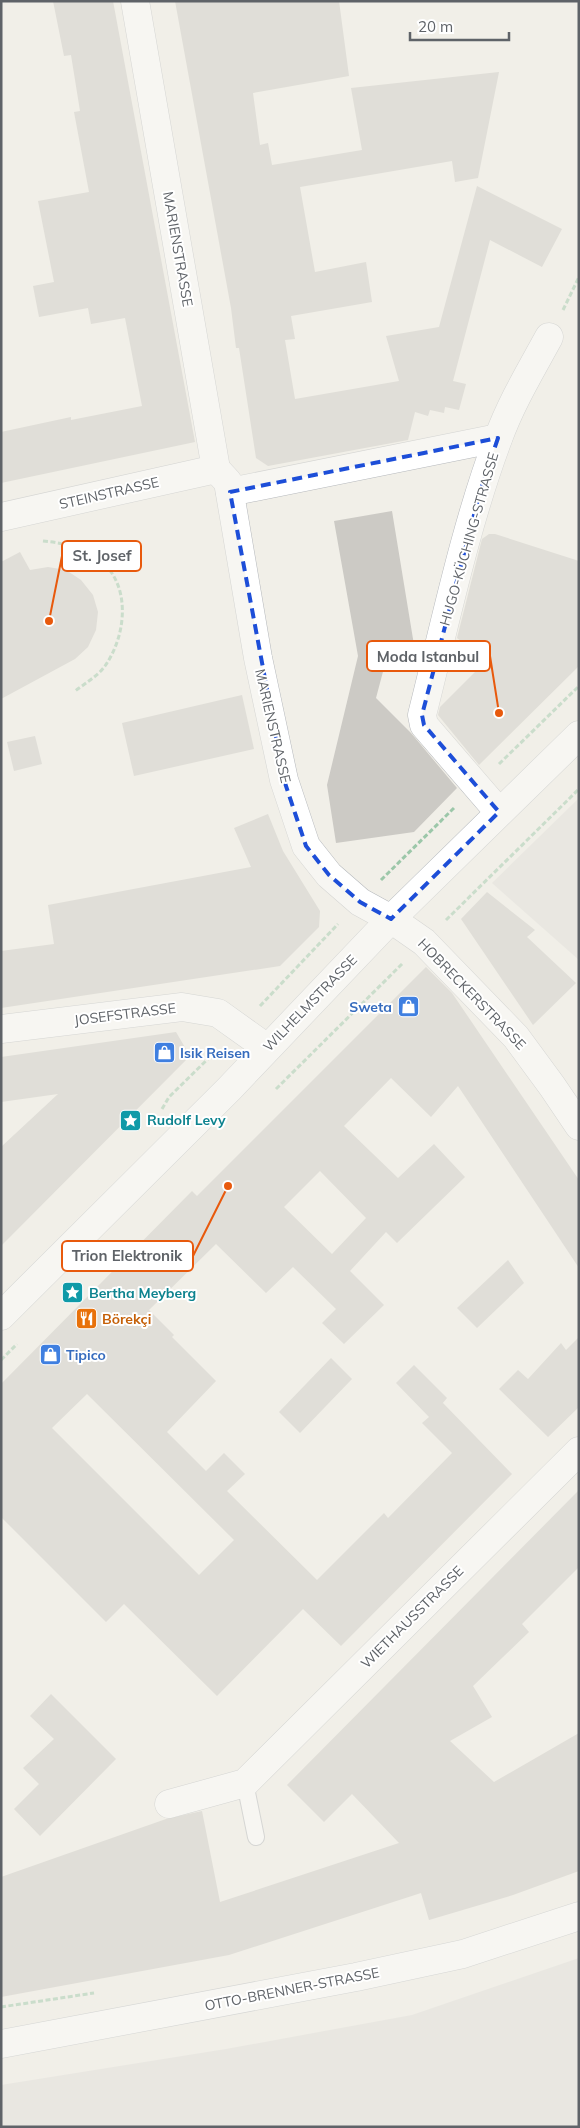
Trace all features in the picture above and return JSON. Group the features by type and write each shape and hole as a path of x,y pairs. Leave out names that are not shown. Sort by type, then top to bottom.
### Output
{"street":[{"name":"MARIENSTRASSE","path":"135,1 216,469 228,482 258,658 284,780 306,846 329,875 341,886 360,902 391,919"},
{"name":"HUGO-KÜCHING-STRASSE","path":"499,812 424,725 422,715 480,492 498,438 513,403 549,337"},
{"path":"230,492 498,438"},
{"name":"STEINSTRASSE","path":"1,517 216,469"},
{"name":"WILHELMSTRASSE","path":"1,1316 229,1090 266,1048 391,919 579,735"},
{"name":"HOBRECKERSTRASSE","path":"391,919 424,942 516,1037 579,1126"},
{"name":"JOSEFSTRASSE","path":"1,1029 182,1007 218,1013 266,1048"},
{"name":"WIETHAUSSTRASSE","path":"169,1804 245,1783 579,1451"},
{"name":"OTTO-BRENNER-STRASSE","path":"1,2044 356,1977 463,1954 579,1916"}],"lane":[{"path":"245,1783 256,1837"}],"path":[{"path":"549,337 579,277"},
{"path":"38,540 60,542 79,548 100,560 113,574 120,594 123,617 117,641 104,668 75,691"},
{"path":"269,1095 579,789"},
{"path":"1,1360 22,1339"},
{"path":"1,2007 97,1992"}],"highlighted area":[{"path":"498,438 480,492 422,715 424,725 499,812 391,919 360,902 329,875 306,846 284,780 230,492"}],"shaded area":[{"path":"579,798 579,960 492,883"},
{"path":"579,1958 579,2127 1,2127 1,2085 226,2049 412,2015"}],"building":[{"path":"53,1 113,1 195,442 1,483 1,432 71,417 71,420 142,406 125,318 91,324 88,308 39,317 33,286 54,282 38,201 89,192 74,112 80,111 71,55 64,56"},
{"path":"175,1 339,1 349,76 253,93 260,145 268,143 272,165 362,150 351,88 499,72 478,178 455,182 452,161 300,187 315,272 366,262 372,302 291,316 295,339 285,340 295,399 399,381 386,336 439,327 477,186 562,229 542,267 490,240 453,381 466,384 459,410 445,407 444,413 430,410 428,416 415,412 408,440 268,466 256,458 239,348 236,348 231,308"},
{"path":"392,511 414,645 389,649 376,698 411,733 457,788 414,832 336,843 327,785 358,656 334,521"},
{"path":"489,534 495,534 579,561 579,666 479,765 438,715 440,707 486,661 457,638 482,539"},
{"path":"20,552 30,570 48,567 66,570 81,580 93,595 98,612 96,630 88,647 75,659 1,699 1,562"},
{"path":"242,695 254,749 134,776 122,723"},
{"path":"35,736 42,764 14,771 7,742"},
{"path":"268,814 283,851 320,911 319,927 280,966 1,1008 1,951 54,944 48,905 251,867 234,828"},
{"path":"487,892 535,930 527,937 576,983 533,1025 461,919"},
{"path":"426,967 452,993 579,1180 579,1268 458,1086 431,1117 391,1078 344,1126 398,1178 434,1144 465,1177 397,1243 386,1232 350,1271 384,1305 344,1344 322,1323 336,1309 293,1267 266,1293 216,1244 149,1310 174,1335 172,1337 216,1381 167,1432 206,1471 224,1453 245,1474 227,1491 317,1580 384,1513 388,1518 452,1453 422,1423 429,1417 396,1383 414,1365 447,1398 442,1404 512,1474 341,1646 303,1609 217,1696 124,1604 106,1622 1,1517 1,1384 192,1191 197,1196","holes":["320,1171 366,1218 332,1254 284,1207","87,1394 234,1540 199,1575 52,1428"]},
{"path":"176,1032 190,1056 1,1246 1,1147 58,1094 1,1102 1,1057"},
{"path":"508,1260 524,1283 477,1328 457,1308"},
{"path":"579,1337 579,1407 548,1437 499,1389 518,1370 528,1379 561,1343 566,1350"},
{"path":"331,1358 352,1379 300,1433 279,1412"},
{"path":"579,1490 579,1567 522,1624 529,1632 473,1686 492,1717 450,1741 494,1782 579,1733 579,1871 513,1895 429,1920 421,1893 229,1955 1,1997 1,1877 166,1819 202,1811 220,1902 399,1843 352,1794 324,1822 287,1785"},
{"path":"51,1694 116,1759 40,1836 14,1809 39,1784 23,1768 54,1739 30,1716"}],"place":[{"name":"St. Josef","path":"49,621"},
{"name":"Moda Istanbul","path":"499,713"},
{"name":"Sweta","path":"408,1007"},
{"name":"Isik Reisen","path":"164,1053"},
{"name":"Rudolf Levy","path":"131,1120"},
{"name":"Trion Elektronik","path":"228,1186"},
{"name":"Bertha Meyberg","path":"73,1293"},
{"name":"Börekçi","path":"86,1319"},
{"name":"Tipico","path":"50,1355"}]}
